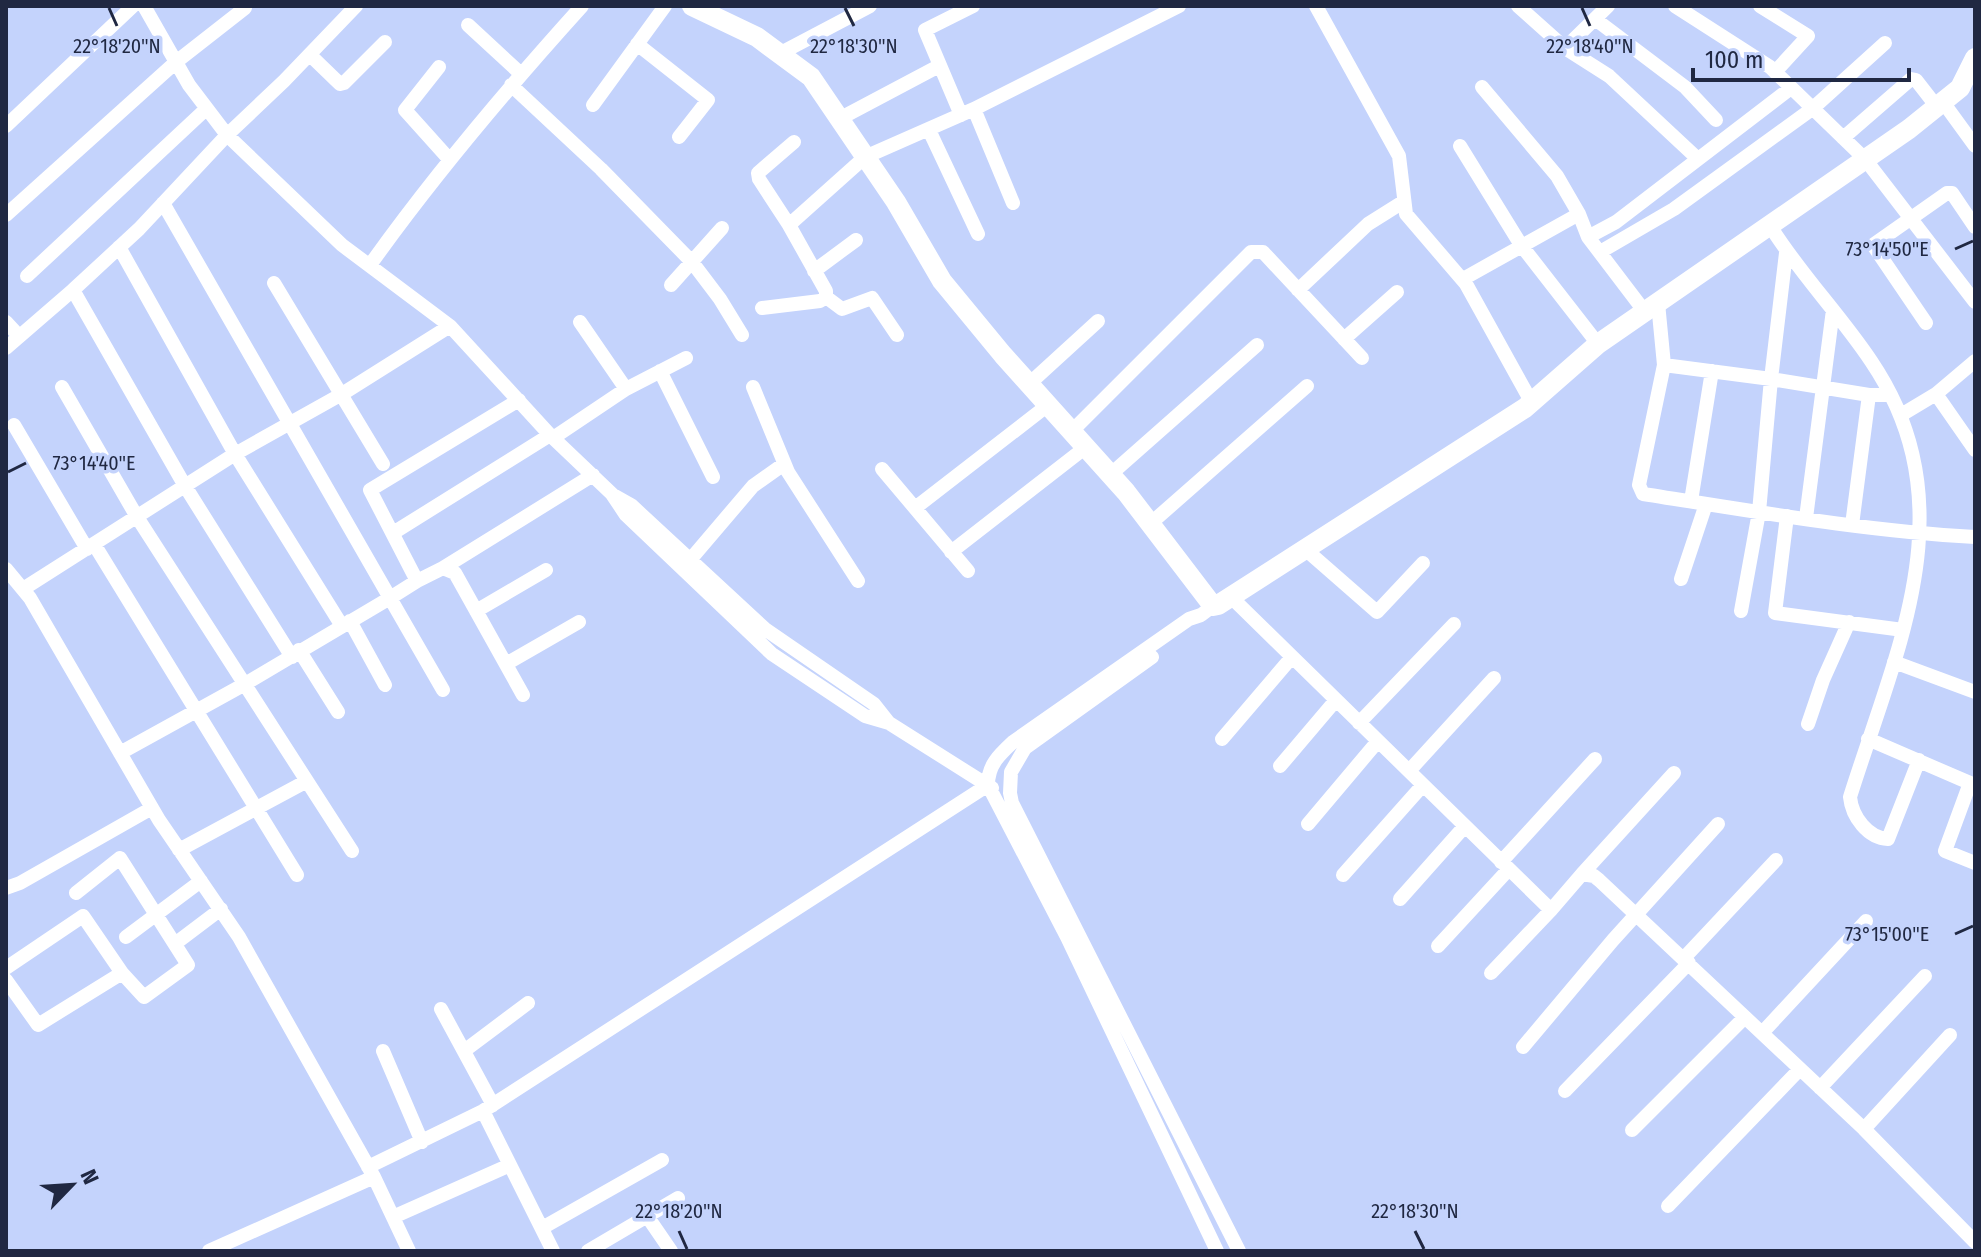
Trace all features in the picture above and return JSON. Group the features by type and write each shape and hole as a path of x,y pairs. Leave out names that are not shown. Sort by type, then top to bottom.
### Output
{"street":[{"path":"6,126 133,6"},
{"path":"144,6 206,109 227,135 342,245 450,326 552,436 612,494 626,515 772,654 872,720 889,723"},
{"path":"6,348 119,247 356,6"},
{"path":"370,265 423,190 582,6"},
{"path":"593,105 665,6"},
{"path":"692,6 757,37 811,77 896,202 942,281 1029,384 1111,474 1215,606 1292,657 1551,910"},
{"path":"779,54 870,6"},
{"path":"973,6 925,30 939,66 968,112 1013,203"},
{"path":"789,225 865,157 968,112 1179,6"},
{"path":"1316,6 1399,156 1403,202 1409,219 1463,279 1524,409"},
{"path":"1518,6 1565,48 1609,76 1698,159"},
{"path":"1675,6 1775,72 1865,159 1975,302"},
{"path":"1760,6 1808,36 1775,72"},
{"path":"6,215 176,62 245,8"},
{"path":"1565,48 1601,10 1685,87 1716,120"},
{"path":"468,25 516,80 692,262 742,335"},
{"path":"310,55 340,84 385,42"},
{"path":"1600,252 1674,209 1812,109 1885,43"},
{"path":"637,44 708,100 679,137"},
{"path":"1230,1233 1215,1247 1067,937 988,785 992,765 1013,742 1189,619 1215,606 1524,409 1598,344 1940,104 1960,88 1975,58"},
{"path":"839,119 939,66"},
{"path":"439,67 405,110 449,159"},
{"path":"1843,138 1911,79 1916,80 1940,104 1975,146"},
{"path":"1482,87 1557,176 1588,237 1652,308 1664,365 1639,485 1643,494 1921,534 1975,537"},
{"path":"1588,237 1616,222 1791,88"},
{"path":"27,276 206,109"},
{"path":"929,130 978,234"},
{"path":"794,142 758,173 759,179 789,225 826,297 842,309 872,298 897,335"},
{"path":"1460,146 1521,245 1598,344"},
{"path":"1926,323 1873,245 1949,193 1975,227"},
{"path":"1298,290 1368,224 1403,202"},
{"path":"163,203 443,690"},
{"path":"1463,279 1579,214"},
{"path":"1769,224 1786,253 1872,362 1901,415 1917,480 1921,534 1917,571 1894,662 1850,802 1858,819 1877,837 1888,839 1919,760"},
{"path":"671,285 722,228"},
{"path":"814,271 856,240"},
{"path":"119,247 235,454 385,685"},
{"path":"1072,431 1251,252 1263,252 1362,358"},
{"path":"1741,611 1759,512 1786,253"},
{"path":"274,283 383,464"},
{"path":"73,290 185,486 338,712"},
{"path":"1344,339 1397,292"},
{"path":"762,308 820,301 826,297"},
{"path":"1806,518 1833,310"},
{"path":"1029,384 1098,321"},
{"path":"6,322 19,336"},
{"path":"580,322 626,389"},
{"path":"23,589 235,454 342,394 450,326"},
{"path":"1111,474 1257,345"},
{"path":"393,533 626,389 686,358"},
{"path":"1901,415 1936,394 1975,361"},
{"path":"1664,365 1821,389 1890,395"},
{"path":"660,371 713,477"},
{"path":"1681,579 1698,502 1712,371"},
{"path":"1150,524 1307,386"},
{"path":"62,387 137,517 352,851"},
{"path":"753,387 784,464 858,581"},
{"path":"1936,394 1975,450"},
{"path":"1852,525 1869,395"},
{"path":"417,581 370,490 519,400"},
{"path":"915,508 1048,405"},
{"path":"14,425 297,875"},
{"path":"951,552 1086,447"},
{"path":"690,560 753,486 784,464"},
{"path":"882,469 968,571"},
{"path":"120,753 443,568 593,475"},
{"path":"612,494 631,505 765,629 869,700 889,723 1011,798"},
{"path":"1787,516 1775,613 1903,630"},
{"path":"1305,549 1377,612 1423,563"},
{"path":"443,568 455,573 523,695"},
{"path":"476,611 546,570"},
{"path":"8,575 23,589 152,808 221,909 371,1172 409,1251"},
{"path":"1215,606 1194,626 1025,748 1011,772 1011,798 1239,1251"},
{"path":"506,664 579,622"},
{"path":"1808,724 1823,680 1849,622"},
{"path":"1359,723 1454,624"},
{"path":"1222,739 1292,657"},
{"path":"1894,662 1975,692"},
{"path":"1409,771 1494,678"},
{"path":"1280,766 1336,700"},
{"path":"1868,739 1973,784 1945,851 1975,863"},
{"path":"1308,824 1378,741"},
{"path":"1438,946 1595,759"},
{"path":"1491,973 1674,773"},
{"path":"179,850 307,781"},
{"path":"209,1251 371,1172 488,1108 988,785"},
{"path":"1343,875 1423,785"},
{"path":"6,888 152,808"},
{"path":"1523,1047 1718,824"},
{"path":"1400,899 1465,826"},
{"path":"6,968 83,916 122,973 144,997 188,965 120,858 76,893"},
{"path":"1565,1091 1776,860"},
{"path":"1582,874 1594,876 1637,914 1864,1129 1975,1242"},
{"path":"126,937 201,881"},
{"path":"176,943 221,909"},
{"path":"1762,1033 1866,921"},
{"path":"6,980 38,1025 122,973"},
{"path":"1820,1088 1925,976"},
{"path":"464,1051 528,1003"},
{"path":"441,1009 464,1051 510,1165 553,1251"},
{"path":"1632,1130 1745,1017"},
{"path":"1864,1129 1950,1035"},
{"path":"383,1051 422,1142"},
{"path":"1668,1206 1800,1069"},
{"path":"542,1228 662,1160"},
{"path":"393,1217 510,1165"},
{"path":"589,1251 678,1198"},
{"path":"647,1216 671,1251"}]}
